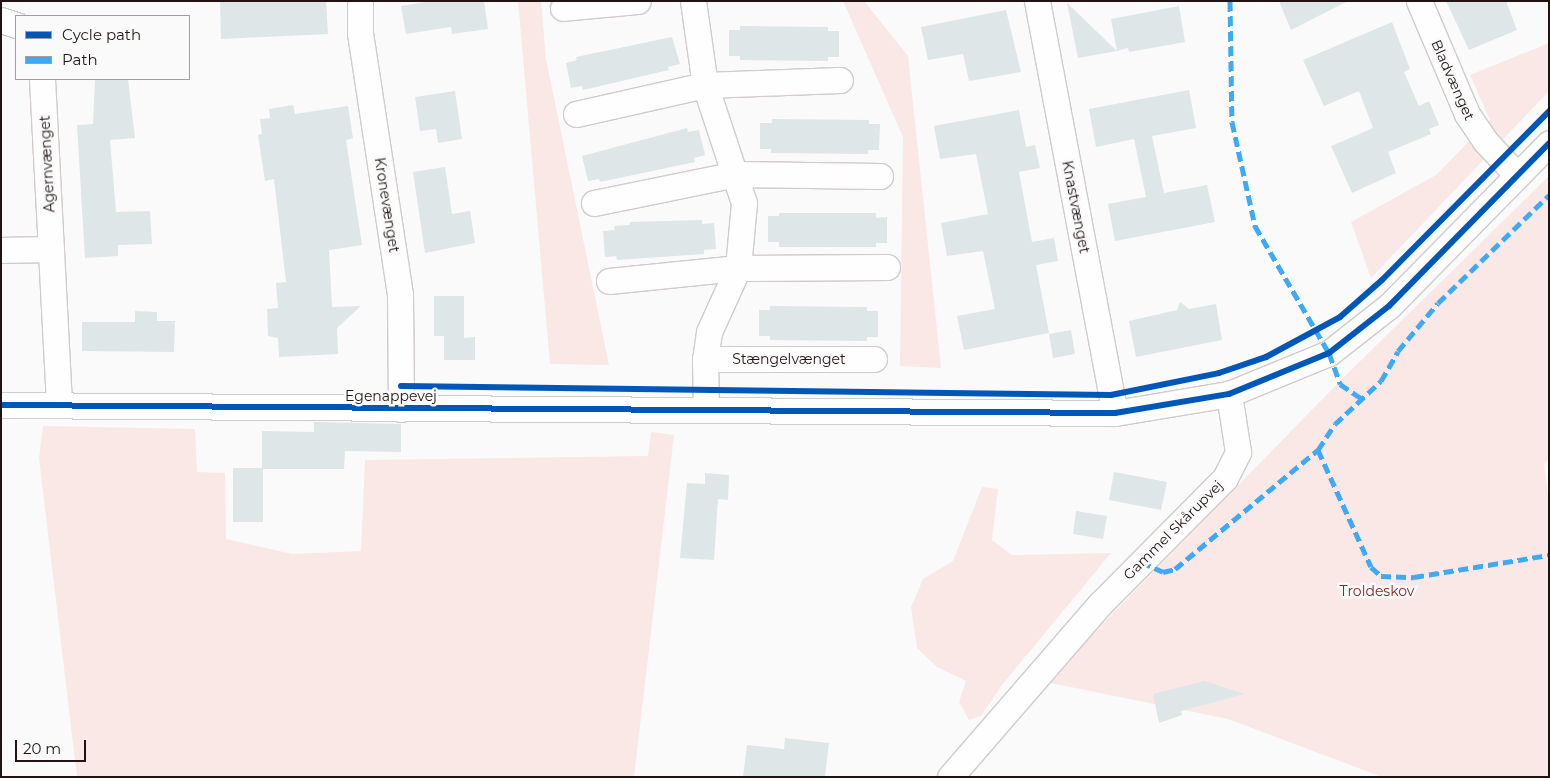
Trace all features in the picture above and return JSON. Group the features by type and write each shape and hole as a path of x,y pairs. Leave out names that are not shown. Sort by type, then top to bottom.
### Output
{"street":[{"name":"Kronevænget","path":"360,1 360,33 400,294 401,409"},
{"path":"563,8 638,1"},
{"path":"693,1 705,86 736,174 744,203 738,268 709,332 705,359 706,409"},
{"name":"Knastvænget","path":"1037,1 1115,413"},
{"name":"Bladvænget","path":"1419,1 1467,114 1485,141 1517,175"},
{"path":"1,20 15,25"},
{"name":"Agernvænget","path":"42,80 59,405"},
{"path":"576,114 705,86 840,80"},
{"path":"1229,394 1329,352 1389,306 1549,143"},
{"path":"594,203 736,174 880,176"},
{"path":"1,250 51,249"},
{"path":"609,281 738,268 887,267"},
{"name":"Stængelvænget","path":"705,359 874,359"},
{"name":"Egenappevej","path":"1,405 1115,413 1229,394"},
{"name":"Gammel Skårupvej","path":"950,777 1100,604 1225,478 1238,452 1229,394"}],"green space":[{"path":"518,1 541,1 546,59 609,365 550,364"},
{"path":"843,1 864,1 908,56 941,368 900,366 903,137"},
{"path":"1549,43 1549,91 1371,278 1351,222 1436,175 1490,120 1470,75"},
{"name":"Troldeskov","path":"1549,176 1549,459 1544,464 1549,505 1549,777 1382,777 1228,719 1046,682 1344,377"},
{"path":"43,426 195,429 197,472 225,473 226,539 292,554 361,551 365,460 648,456 651,432 674,435 634,777 77,777 39,458"},
{"path":"982,487 998,489 992,540 1012,555 1111,553 1002,685 981,716 969,720 959,702 966,681 937,667 917,648 911,607 923,579 953,561"}],"building":[{"path":"220,1 326,1 328,34 221,39"},
{"path":"432,1 484,1 488,29 452,34 451,27 406,34 401,6"},
{"path":"1279,1 1348,1 1291,30"},
{"path":"1446,1 1506,1 1517,30 1469,50"},
{"path":"1067,3 1117,51 1078,58"},
{"path":"1179,6 1185,42 1129,52 1128,48 1117,51 1111,19"},
{"path":"1006,10 1021,72 969,81 963,54 928,60 921,27"},
{"path":"1392,22 1410,69 1404,72 1419,106 1429,101 1439,125 1429,129 1431,134 1388,152 1396,173 1352,193 1331,146 1373,128 1359,91 1324,106 1303,60"},
{"path":"740,26 828,27 828,31 839,31 839,57 828,57 828,61 740,60 740,56 729,56 729,30 740,30"},
{"path":"672,37 680,64 668,67 669,70 583,90 582,86 571,88 566,63 577,60 576,57"},
{"path":"95,80 128,80 135,138 110,140 116,212 150,211 152,244 118,245 118,256 85,258 77,125 93,124"},
{"path":"1189,90 1196,128 1152,136 1164,193 1207,185 1215,222 1115,241 1108,204 1146,197 1134,139 1096,147 1089,109"},
{"path":"455,91 462,139 438,143 436,129 420,131 415,97"},
{"path":"293,105 295,114 348,106 353,138 346,140 362,245 329,250 332,307 361,306 337,328 338,354 279,357 278,338 268,336 267,309 278,308 276,283 286,282 274,179 265,181 258,135 262,134 260,119 270,118 269,109"},
{"path":"1019,110 1026,147 1035,145 1040,168 1019,172 1032,242 1054,238 1058,261 1036,265 1049,333 964,350 957,316 995,309 983,251 947,256 941,223 988,214 976,154 940,159 934,126"},
{"path":"772,119 869,120 869,124 880,124 879,150 868,150 868,154 771,153 771,149 760,149 760,123 772,123"},
{"path":"687,128 688,132 699,130 705,155 694,158 695,162 600,182 599,179 588,181 582,156"},
{"path":"445,167 452,214 470,211 475,243 425,253 413,172"},
{"path":"779,213 876,213 876,218 887,217 887,243 876,243 876,247 779,247 779,242 768,242 768,216 779,216"},
{"path":"702,220 702,224 714,223 716,249 704,250 704,254 617,260 616,256 605,257 603,231 615,230 614,226 630,225 630,222"},
{"path":"434,296 464,296 464,338 475,337 475,360 444,360 444,336 434,336"},
{"path":"1180,302 1189,309 1216,304 1222,340 1136,357 1129,321 1177,310"},
{"path":"770,306 867,307 867,311 878,311 878,337 867,337 867,341 770,340 770,336 759,336 759,310 770,310"},
{"path":"135,311 157,312 157,321 175,321 174,352 82,351 82,322 135,322"},
{"path":"1071,330 1075,354 1053,358 1049,334"},
{"path":"314,422 401,424 401,452 345,451 344,469 263,469 263,522 233,522 233,468 262,468 262,431 314,432"},
{"path":"1114,472 1167,482 1161,510 1109,500"},
{"path":"705,473 729,475 728,500 718,499 714,560 680,558 687,483 705,484"},
{"path":"1076,511 1107,516 1103,539 1073,534"},
{"path":"1205,681 1244,694 1181,711 1182,715 1159,723 1153,694"},
{"path":"785,738 829,743 825,777 743,777 747,745 784,749"}],"marked path":[{"path":"1230,1 1232,122 1255,226 1329,353 1340,384 1361,398"},
{"path":"1141,562 1163,572 1175,569 1318,450 1335,424 1381,381 1398,351 1438,303 1549,195"},
{"path":"1318,450 1371,567 1381,576 1414,577 1549,555"}],"cycle path":[{"path":"401,386 1111,395 1219,373 1266,357 1340,317 1382,280 1549,111"},
{"path":"1,405 1115,413 1229,394 1329,353 1389,306 1549,143"}]}
